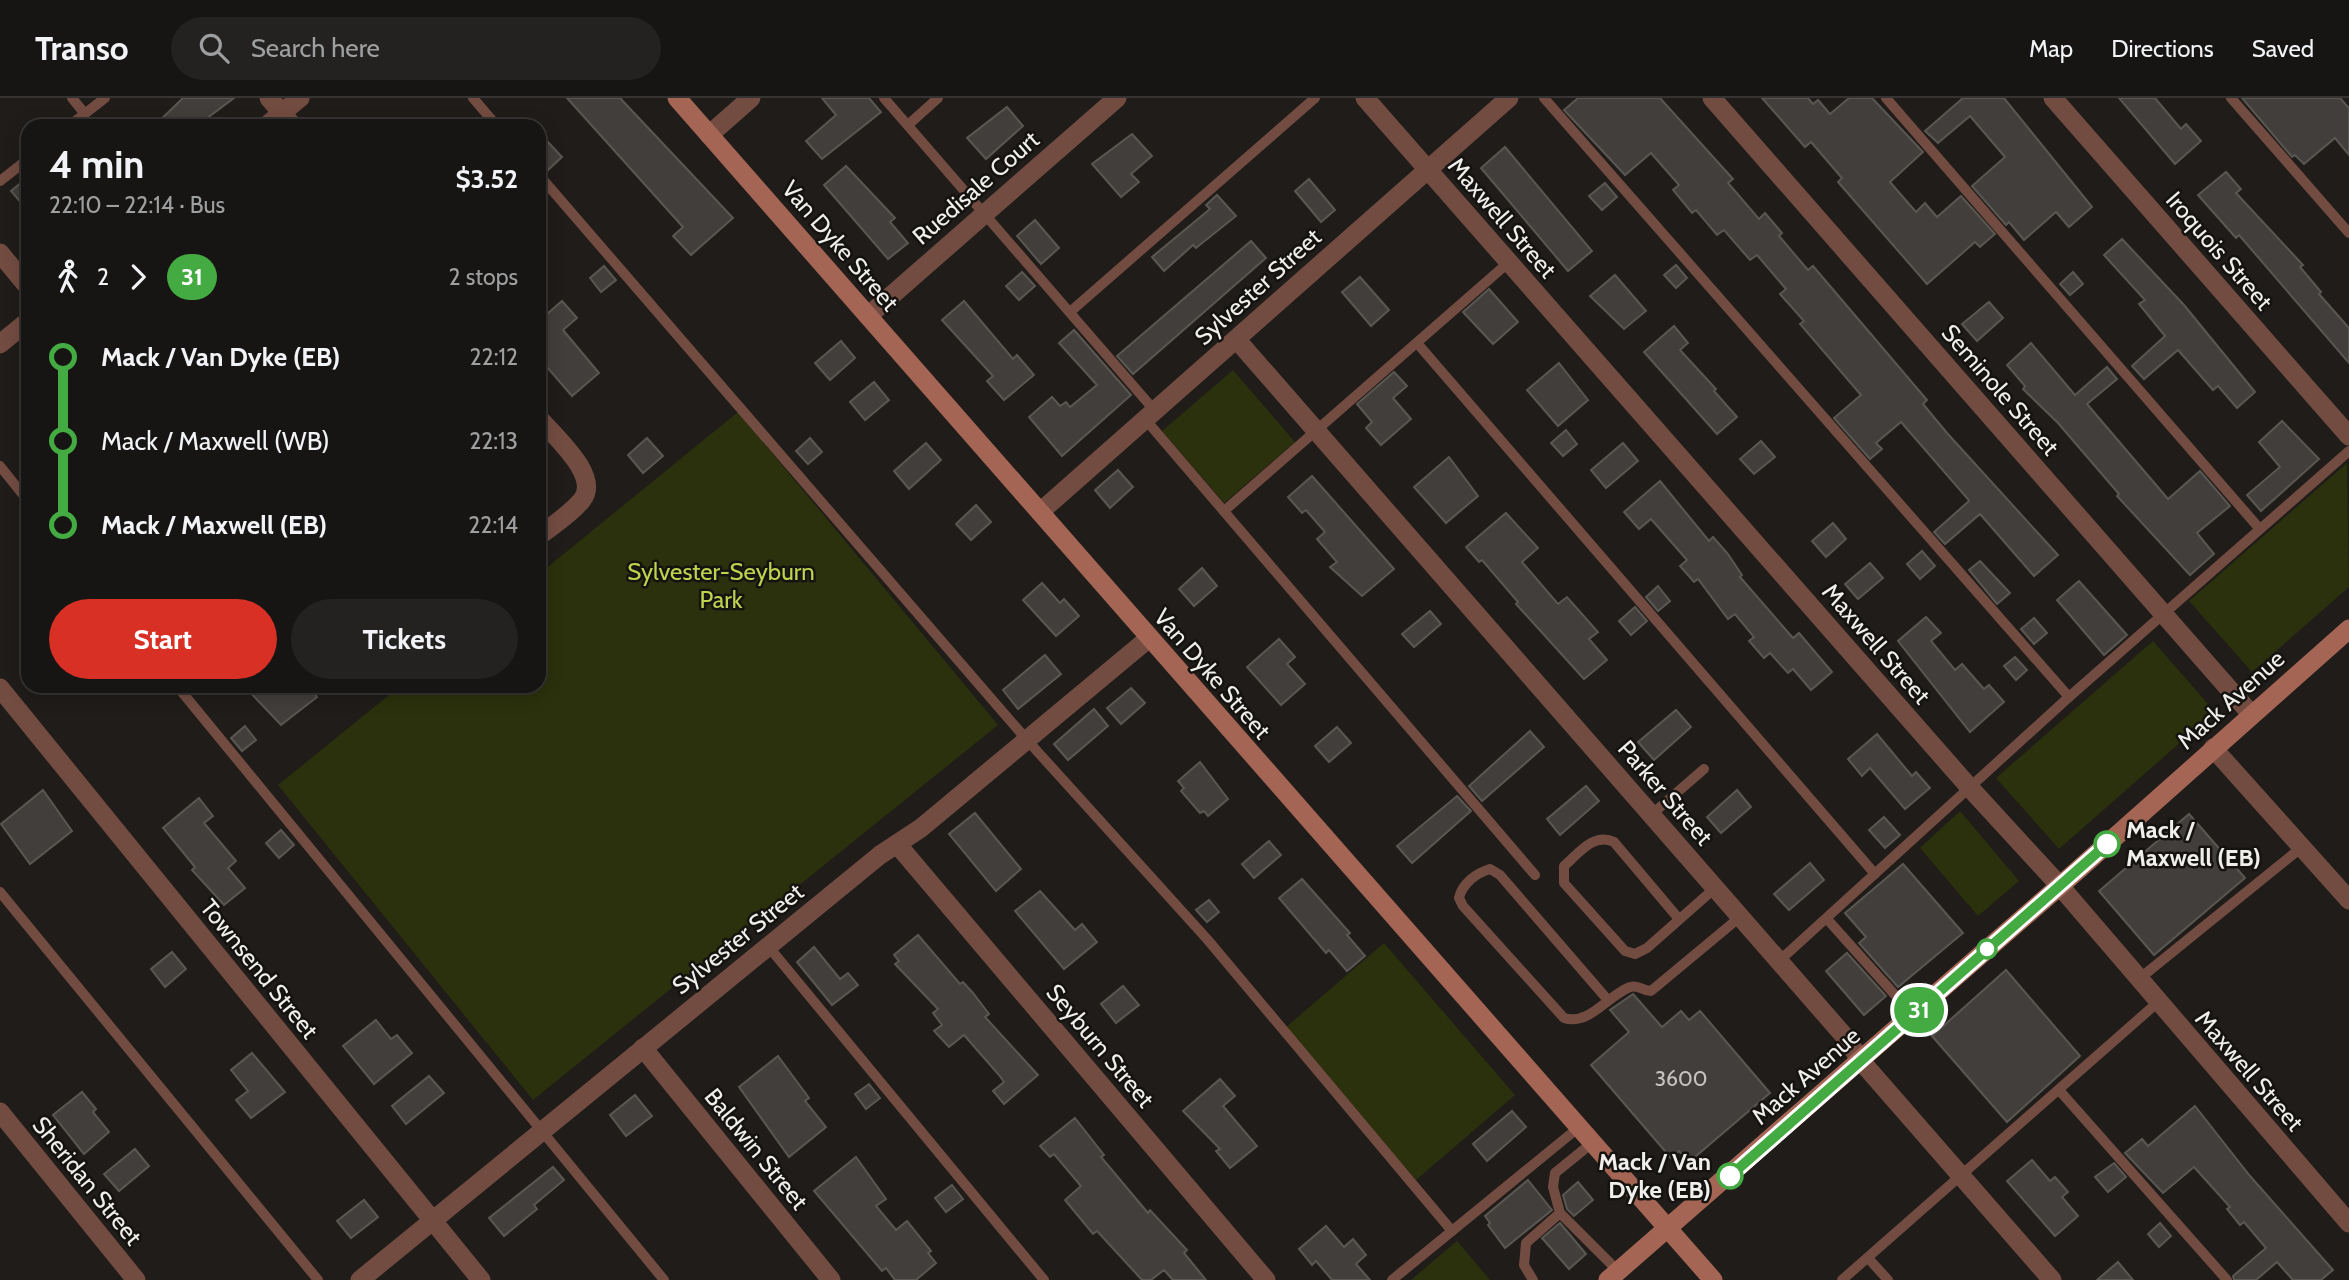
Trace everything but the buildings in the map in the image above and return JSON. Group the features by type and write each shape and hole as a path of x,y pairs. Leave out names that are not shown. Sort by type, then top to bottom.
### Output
{"main road":[{"name":"Van Dyke Street","path":"677,98 1148,639 1713,1280"},
{"name":"Mack Avenue","path":"1613,1276 1669,1230 2349,629"}],"street":[{"path":"281,112 300,98"},
{"path":"709,135 751,98"},
{"name":"Ruedisale Court","path":"868,316 1117,98"},
{"name":"Maxwell Street","path":"1365,98 2059,886 2349,1223"},
{"name":"Sylvester Street","path":"1040,512 1509,98"},
{"name":"Seminole Street","path":"1712,98 2251,715"},
{"name":"Iroquois Street","path":"2053,98 2349,436"},
{"path":"0,253 21,278"},
{"path":"0,344 21,327"},
{"name":"Parker Street","path":"1237,340 1852,1044 1861,1060 2052,1280"},
{"path":"546,426 582,468 588,481 582,501 546,530"},
{"name":"Sylvester Street","path":"359,1280 1148,639"},
{"name":"Townsend Street","path":"0,688 481,1280"},
{"path":"2213,748 2349,900"},
{"name":"Seyburn Street","path":"897,844 1266,1280"},
{"name":"Baldwin Street","path":"643,1048 831,1280"},
{"name":"Sheridan Street","path":"0,1112 136,1280"}],"lane":[{"path":"72,98 85,114"},
{"path":"78,119 105,98"},
{"path":"472,98 491,119"},
{"path":"884,98 1070,312 1224,511 1535,875"},
{"path":"908,125 938,98"},
{"path":"1070,312 1315,98"},
{"path":"1544,98 2069,697"},
{"path":"1885,98 2259,528"},
{"path":"2231,98 2349,233"},
{"path":"0,181 21,164"},
{"path":"546,183 1027,740 1207,939 1452,1231"},
{"path":"1224,511 1509,262"},
{"path":"1417,343 1875,874"},
{"path":"1779,961 2069,697 2349,450"},
{"path":"0,466 21,492"},
{"path":"183,693 664,1280"},
{"path":"1651,815 1704,769"},
{"path":"1679,919 1614,842 1605,838 1595,839 1564,866 1564,883 1625,951 1635,954 1679,919 1715,888"},
{"path":"2138,980 2302,848"},
{"path":"1607,999 1500,875 1490,869 1480,872 1461,890 1459,898 1463,906 1564,1018 1575,1021 1585,1018 1607,999 1637,986 1651,991 1740,917"},
{"path":"0,892 318,1280"},
{"path":"1827,919 1913,1015"},
{"path":"768,946 1044,1280"},
{"path":"1842,1280 2157,1003"},
{"path":"2059,1090 2227,1280"},
{"path":"1392,1280 1578,1128"},
{"path":"1592,1143 1555,1173 1553,1186 1560,1213 1613,1276"},
{"path":"1533,1280 1524,1265 1526,1243 1560,1213"},
{"path":"1868,1258 1888,1280"}],"green space":[{"path":"1233,370 1295,442 1224,503 1162,431"},
{"name":"Sylvester-Seyburn Park","path":"738,412 998,725 533,1100 278,785 391,693 546,693 546,568"},
{"path":"2347,463 2349,587 2252,672 2189,601"},
{"path":"2153,641 2215,712 2059,849 1996,778"},
{"path":"1960,811 2019,881 1978,916 1920,848"},
{"path":"1384,943 1515,1095 1416,1180 1285,1028"},
{"path":"1457,1241 1490,1280 1411,1280"}],"bus line":[{"name":"31","path":"1730,1176 2107,844"}],"place":[{"name":"Mack / Maxwell (EB)","path":"2107,844"},
{"name":"Mack / Van Dyke (EB)","path":"1730,1176"}]}
